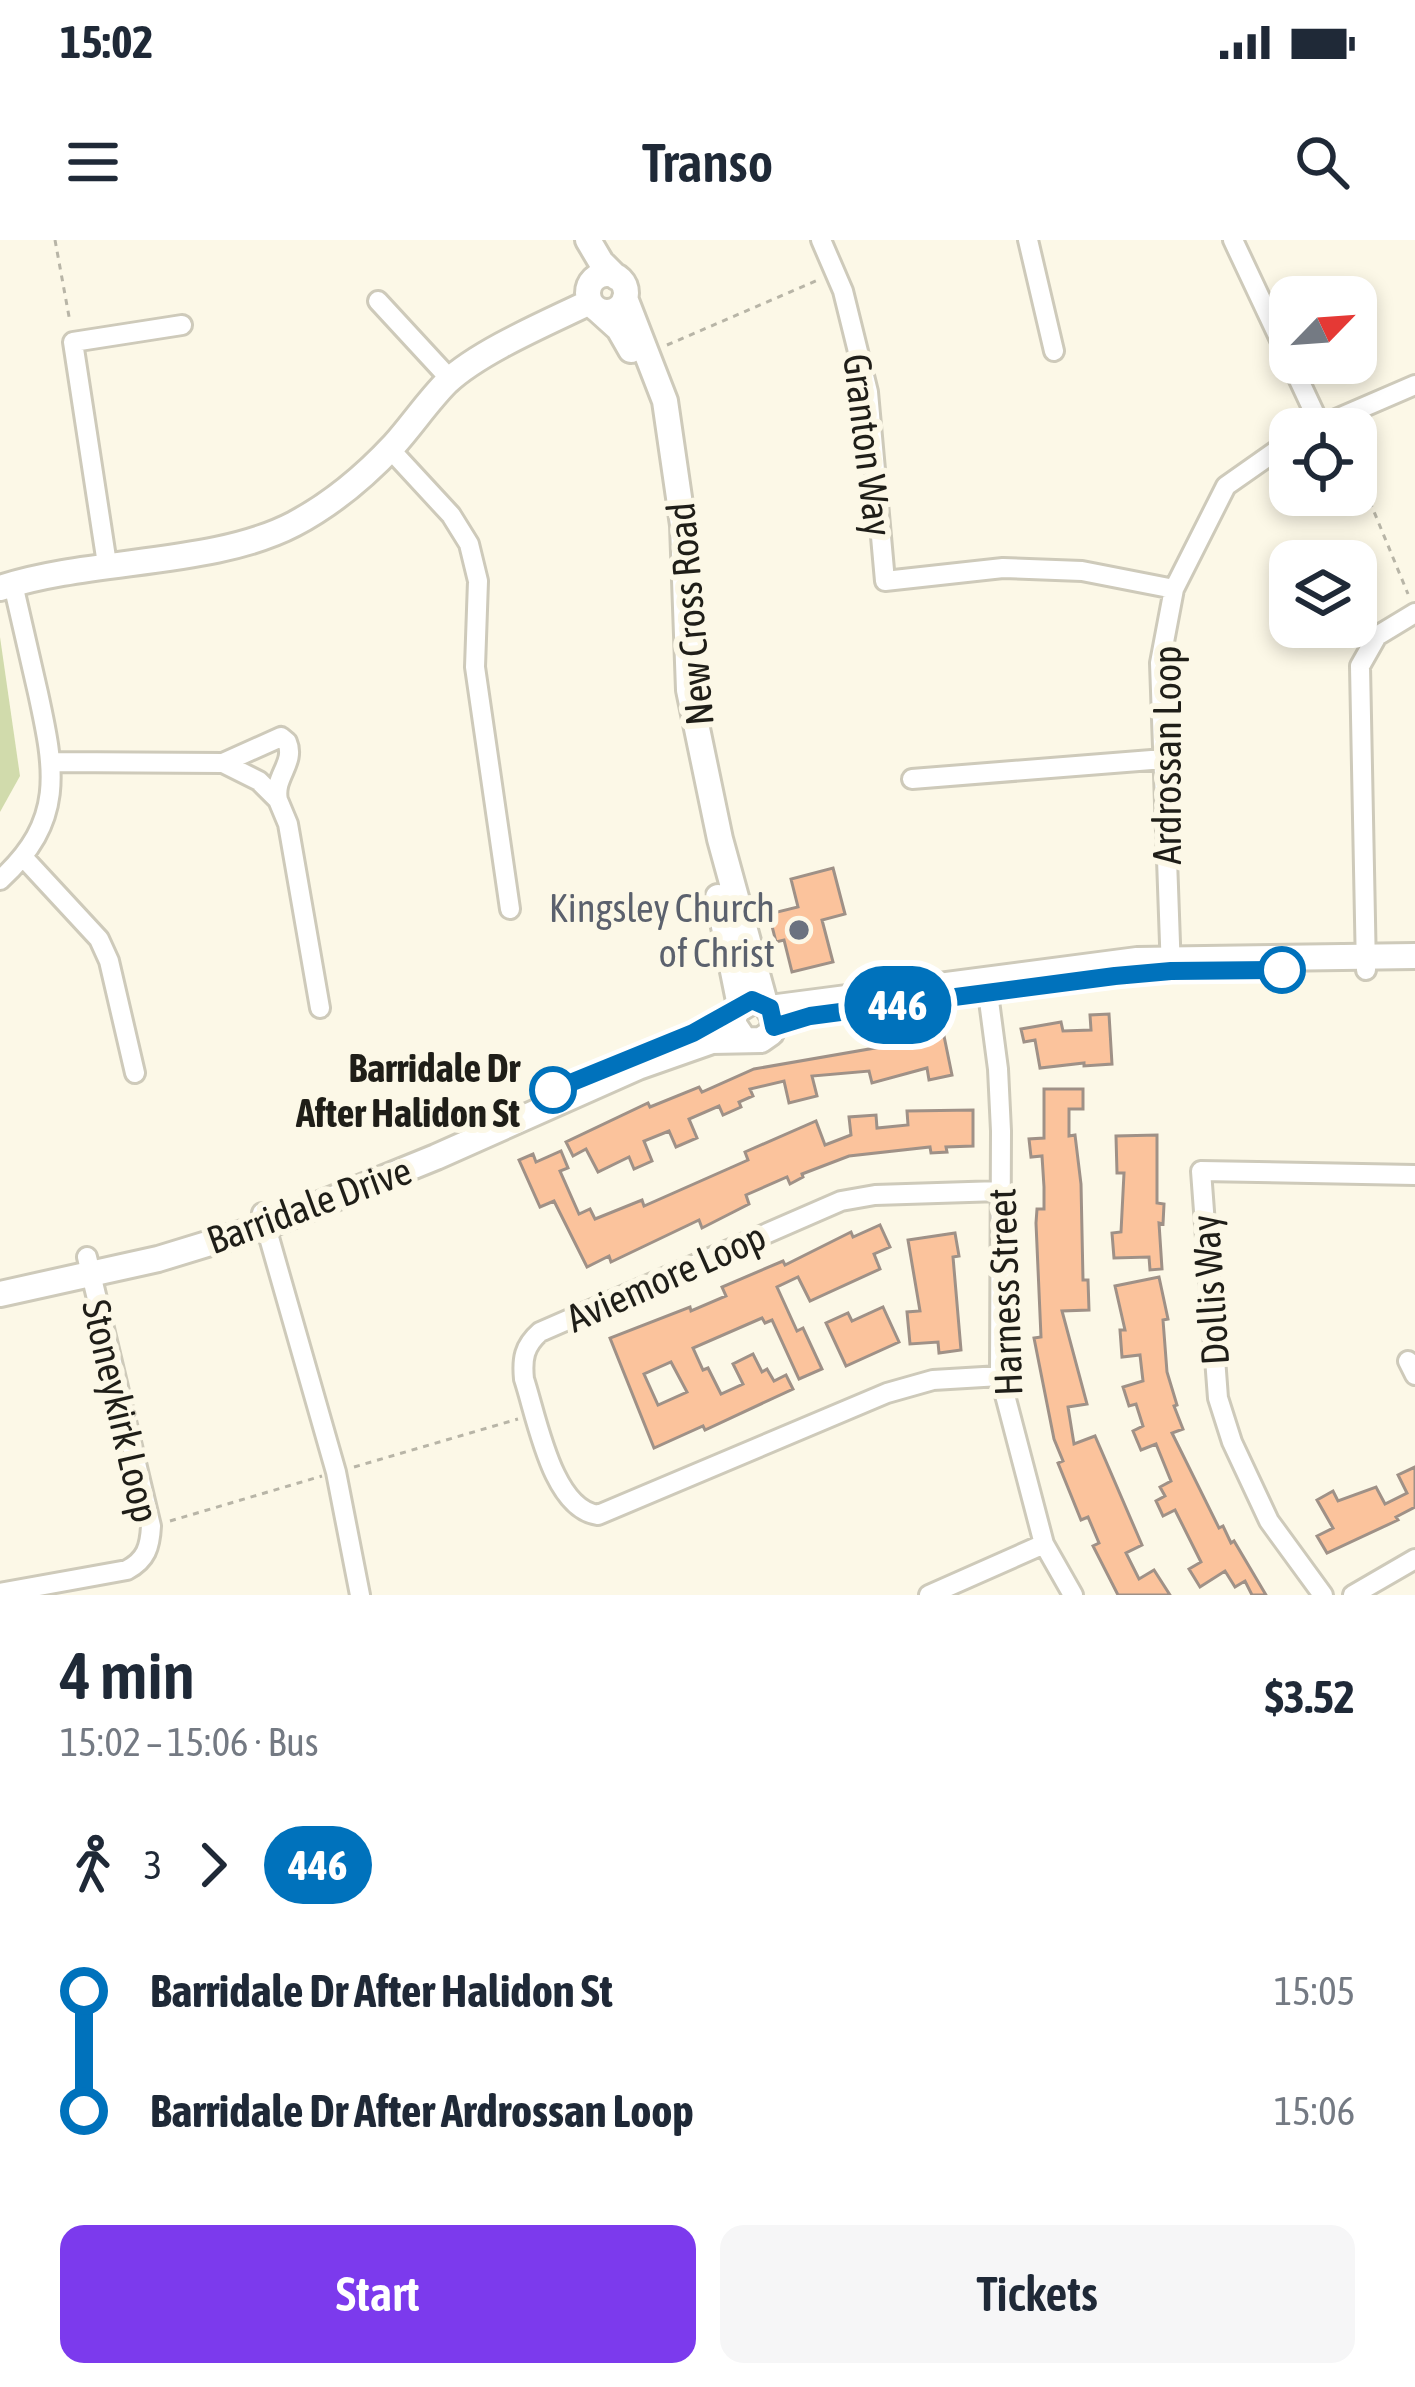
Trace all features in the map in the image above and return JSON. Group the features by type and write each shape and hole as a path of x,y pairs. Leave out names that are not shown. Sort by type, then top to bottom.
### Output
{"street":[{"name":"New Cross Road","path":"576,240 593,299 628,344 652,405 669,526 675,692 757,1011"},
{"name":"New Cross Road","path":"588,240 621,287 665,401 677,465 689,690 757,1011"},
{"name":"Granton Way","path":"821,240 843,291 868,392 885,581 1003,568 1082,572 1174,589"},
{"path":"1028,240 1054,351"},
{"path":"1233,240 1269,317"},
{"path":"0,880 24,858 39,835 49,807 53,762 6,586 107,564 214,549 271,533 332,499 390,449 450,380 520,336 593,299 614,310 621,287"},
{"path":"378,301 450,380"},
{"path":"107,564 73,342 182,325"},
{"path":"1361,408 1415,385"},
{"path":"390,449 451,515 469,544 478,581 475,667 510,909"},
{"name":"Ardrossan Loop","path":"1170,964 1160,663 1174,589 1226,486 1269,456"},
{"path":"1366,963 1360,667 1377,636 1415,614"},
{"path":"53,762 223,763 280,736 287,742 290,758 275,788 288,824 320,1008"},
{"path":"912,779 1164,759"},
{"path":"223,763 259,781 278,800"},
{"path":"24,858 99,939 110,961 135,1073"},
{"name":"Barridale Drive","path":"264,1219 757,1011 1170,964 1366,963 1415,956"},
{"name":"Barridale Drive","path":"1366,963 1415,970"},
{"name":"Harness Street","path":"987,985 998,1069 1000,1376 1044,1544 1073,1595"},
{"name":"Barridale Drive","path":"0,1294 185,1236 264,1219 436,1157 638,1067 712,1041 743,1038 735,1029 757,1011"},
{"name":"Dollis Way","path":"1323,1595 1259,1503 1218,1398 1201,1172 1415,1175"},
{"name":"Aviemore Loop","path":"1000,1191 875,1195 841,1201 540,1332 530,1340 523,1364 560,1486 577,1509 598,1515 887,1393 933,1380 1000,1376"},
{"path":"264,1219 336,1472 360,1595"},
{"name":"Barridale Drive","path":"0,1279 88,1264"},
{"name":"Stoneykirk Loop","path":"0,1593 127,1570 140,1563 150,1541 151,1526 88,1264"},
{"path":"929,1595 1044,1544"},
{"path":"1353,1595 1415,1559"}],"path":[{"path":"55,240 73,342"},
{"path":"649,353 834,273"},
{"path":"1376,516 1407,592"}],"green space":[{"path":"0,637 20,776 0,812"}],"building":[{"name":"Kingsley Church of Christ","path":"833,868 845,914 822,920 833,962 792,972 784,940 776,942 769,914 798,907 791,879"},
{"path":"1109,1014 1112,1064 1040,1068 1035,1040 1024,1042 1021,1029 1061,1022 1063,1031 1091,1030 1090,1015"},
{"path":"944,1036 952,1075 929,1080 927,1068 872,1083 869,1071 812,1076 817,1096 789,1103 784,1081 750,1089 753,1096 739,1102 741,1107 723,1115 719,1106 689,1119 697,1138 676,1147 669,1131 644,1141 652,1161 634,1169 629,1157 598,1172 586,1149 573,1156 566,1142 648,1103 650,1107 699,1087 702,1092 754,1069"},
{"path":"1044,1089 1083,1089 1083,1109 1069,1109 1069,1136 1075,1135 1081,1184 1083,1280 1088,1280 1089,1310 1062,1311 1087,1404 1068,1407 1074,1444 1095,1436 1142,1545 1126,1553 1139,1579 1154,1570 1170,1595 1118,1595 1093,1546 1099,1543 1088,1517 1081,1520 1058,1463 1063,1461 1054,1439 1034,1338 1041,1337 1036,1223 1037,1209 1044,1209 1044,1187 1042,1156 1031,1157 1029,1139 1044,1138"},
{"path":"973,1110 973,1146 946,1147 947,1152 931,1153 930,1147 849,1156 802,1174 790,1184 787,1177 746,1195 749,1204 702,1228 699,1220 611,1262 609,1256 587,1267 554,1201 540,1207 519,1160 533,1154 536,1162 561,1151 568,1168 560,1171 579,1214 590,1209 595,1219 642,1200 644,1206 748,1160 745,1152 816,1121 825,1145 851,1135 849,1117 876,1115 877,1128 908,1125 907,1111"},
{"path":"1157,1135 1157,1203 1164,1204 1163,1224 1159,1223 1162,1269 1150,1270 1149,1257 1114,1258 1112,1233 1121,1232 1124,1173 1117,1173 1116,1136"},
{"path":"880,1225 890,1247 874,1254 880,1269 810,1301 798,1277 777,1287 797,1331 803,1328 822,1369 799,1379 772,1320 765,1323 762,1318 693,1348 721,1394 743,1384 733,1364 753,1354 762,1372 767,1369 774,1381 786,1375 793,1389 654,1448 610,1338 690,1307 691,1311 726,1296 722,1287 783,1261 785,1265 851,1232 853,1237","holes":["671,1362 687,1392 658,1405 644,1374"]},
{"path":"955,1233 961,1350 939,1353 938,1342 910,1344 907,1312 920,1311 908,1240"},
{"path":"1159,1277 1168,1319 1163,1320 1167,1372 1183,1429 1172,1433 1219,1528 1223,1526 1231,1543 1234,1541 1266,1595 1252,1595 1245,1581 1235,1587 1225,1571 1200,1587 1189,1569 1201,1562 1175,1510 1163,1516 1156,1501 1165,1496 1160,1487 1171,1481 1156,1444 1141,1450 1133,1431 1143,1426 1136,1404 1129,1406 1123,1387 1143,1381 1140,1355 1122,1357 1120,1330 1125,1330 1115,1286"},
{"path":"883,1307 899,1342 846,1366 826,1323 848,1313 852,1321"},
{"path":"1415,1467 1415,1507 1398,1520 1327,1553 1317,1536 1333,1528 1317,1500 1333,1491 1338,1501 1376,1487 1385,1504 1407,1493 1398,1475"}],"bus line":[{"name":"446","path":"553,1090 693,1033 752,1000 770,1008 774,1027 810,1016 1115,976 1282,970"}],"place":[{"name":"Kingsley Church of Christ","path":"799,930"},
{"name":"Barridale Dr After Halidon St","path":"553,1090"}]}
